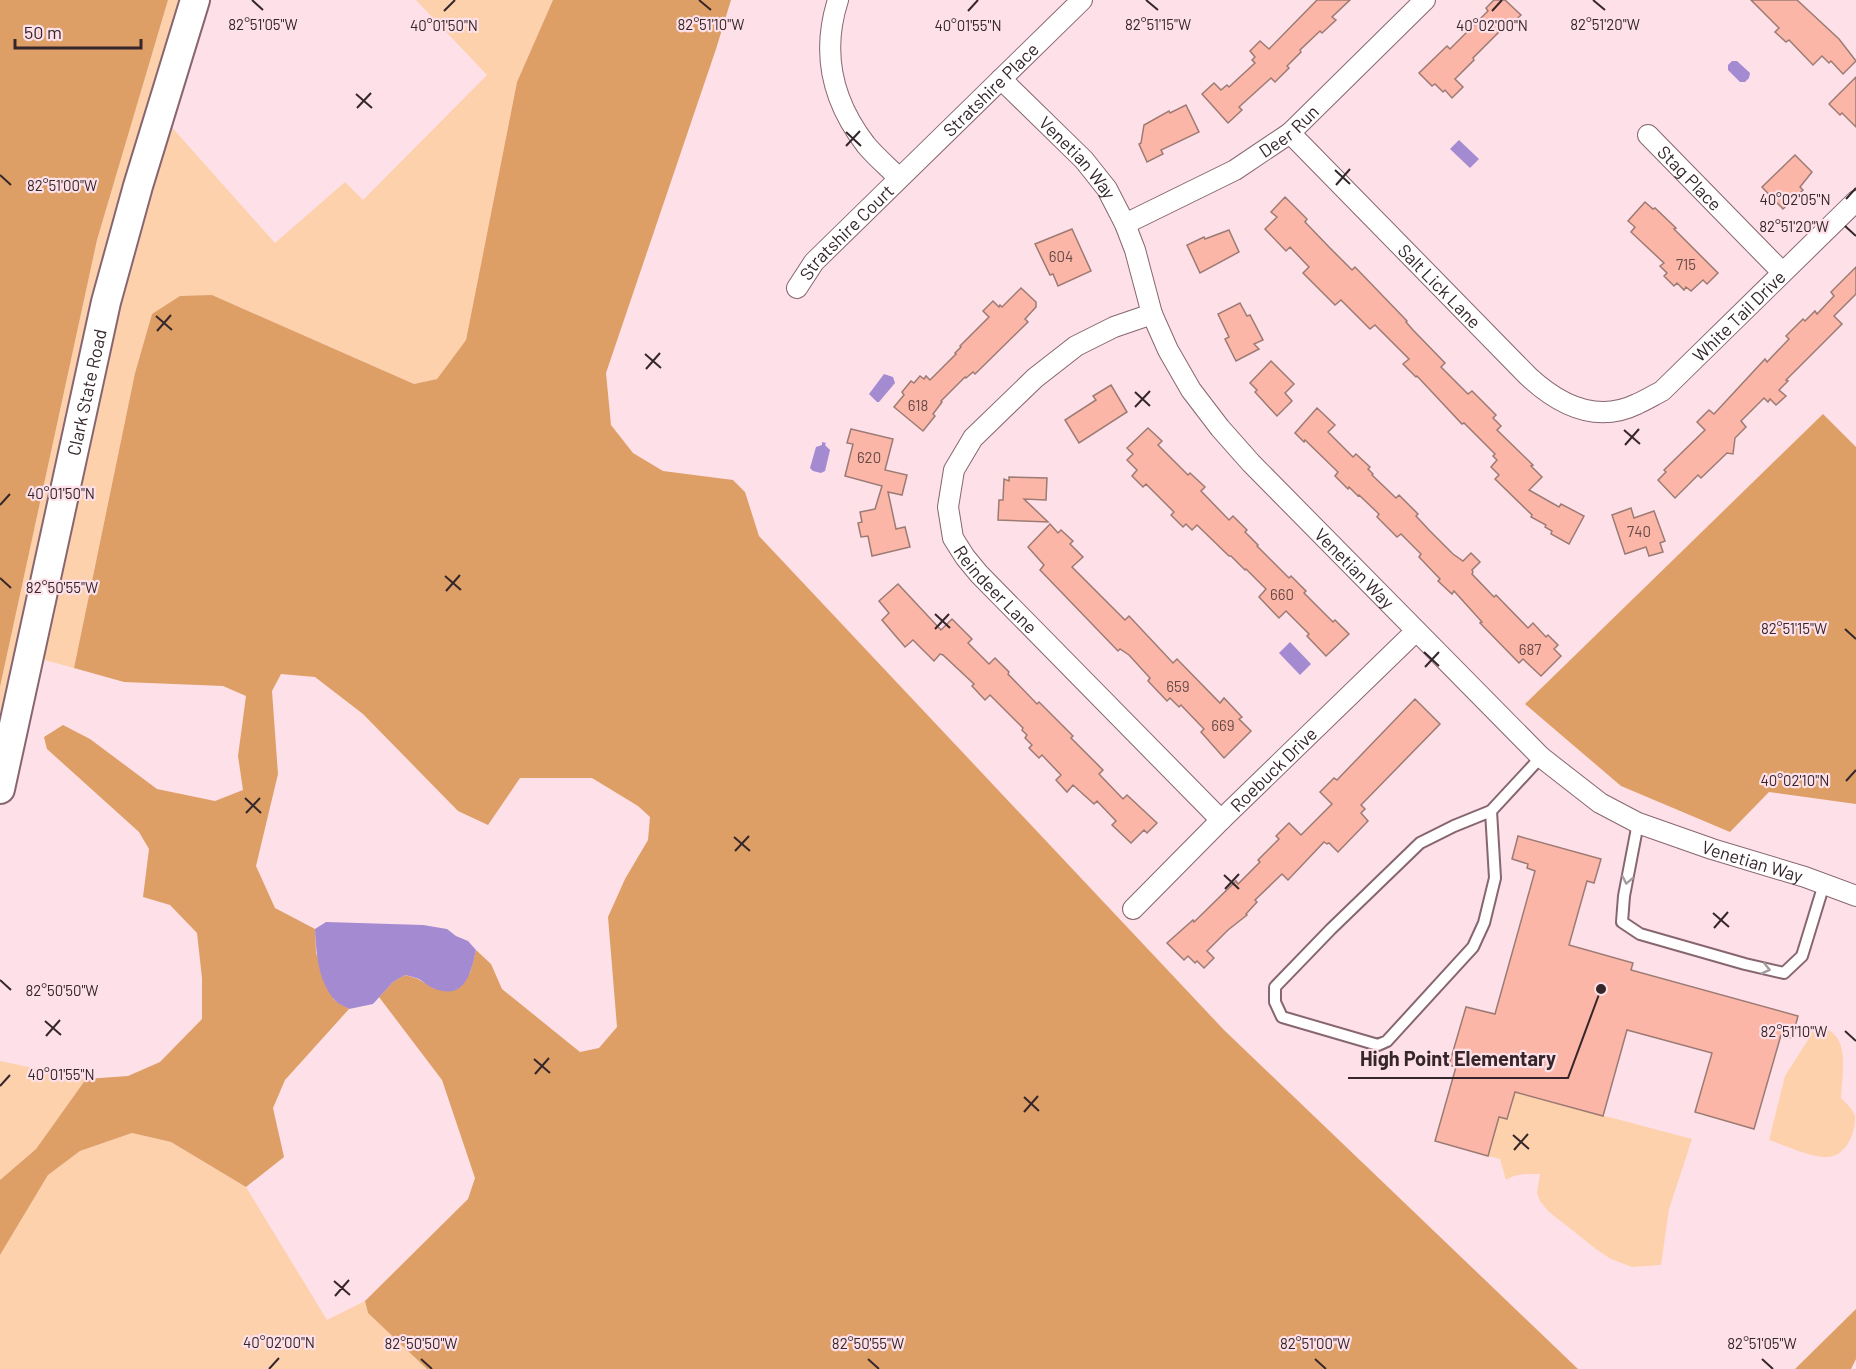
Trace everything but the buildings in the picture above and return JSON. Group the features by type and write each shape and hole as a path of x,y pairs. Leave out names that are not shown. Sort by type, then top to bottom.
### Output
{"main road":[{"name":"Clark State Road","path":"0,789 106,302 138,186 195,0"}],"street":[{"path":"838,0 829,46 833,82 848,116 867,145 899,178"},
{"name":"Stratshire Place","path":"899,178 1082,0"},
{"name":"Deer Run","path":"1125,224 1235,171 1290,133 1425,0"},
{"name":"Venetian Way","path":"1001,79 1084,160 1107,189 1135,250 1152,314 1168,350 1185,380 1220,428 1251,463 1541,757 1600,803 1638,823 1856,896"},
{"name":"Salt Lick Lane","path":"1290,133 1544,391 1584,410 1607,412"},
{"name":"Stag Place","path":"1648,135 1782,272"},
{"name":"Stratshire Court","path":"797,288 814,262 899,178"},
{"name":"White Tail Drive","path":"1607,412 1636,405 1662,391 1856,201"},
{"name":"Reindeer Lane","path":"1152,314 1114,327 1076,346 1035,378 973,438 954,470 948,507 953,538 979,574 1221,820"},
{"name":"Roebuck Drive","path":"1133,909 1221,820 1416,631"}],"lane":[{"path":"1491,811 1495,878 1484,923 1473,947 1387,1041 1378,1045 1282,1017 1275,1002 1275,987 1331,929 1420,843 1491,811 1541,757"},
{"path":"1638,823 1624,896 1622,922 1640,934 1784,973 1802,957 1824,884"}],"shaded area":[{"path":"0,0 168,0 97,240 0,687"},
{"path":"168,0 187,0 0,755 0,687 97,240"},
{"path":"416,0 553,0 517,82 466,340 437,379 414,384 212,295 152,314 135,373 74,668 41,659 125,273 168,123 275,243 345,182 363,200 487,75"},
{"path":"553,0 731,0 606,373 611,425 633,453 663,471 733,480 745,492 759,536 1224,1030 1578,1369 427,1369 368,1313 365,1301 468,1199 475,1178 442,1080 379,997 393,982 405,975 418,979 435,989 470,973 476,950 491,964 502,989 580,1052 599,1048 617,1027 608,917 625,879 648,840 650,817 638,806 592,778 520,778 488,825 458,811 363,714 315,677 281,674 272,691 278,774 256,866 275,908 315,929 316,953 334,1000 349,1009 285,1080 273,1108 284,1157 246,1187 171,1142 132,1133 80,1151 48,1175 0,1255 0,1180 36,1149 86,1079 128,1076 160,1062 202,1019 202,978 197,933 170,905 143,897 149,849 139,832 47,749 44,737 63,725 90,739 157,789 215,801 243,790 238,756 246,696 223,686 124,682 74,668 135,373 152,314 180,296 212,295 414,384 437,379 466,340 517,82"},
{"path":"1732,61 1737,61 1750,73 1745,82 1740,82 1728,70 1728,65"},
{"path":"1459,140 1479,159 1470,168 1450,149"},
{"path":"884,374 893,377 895,383 877,402 869,394"},
{"path":"1823,414 1856,447 1856,804 1769,792 1730,832 1621,786 1525,704"},
{"path":"822,442 826,443 825,445 830,450 825,471 821,473 810,468 816,447 822,445"},
{"path":"1290,642 1311,664 1300,675 1279,653"},
{"path":"326,922 423,925 447,929 468,941 476,950 472,967 465,982 454,991 435,989 419,979 405,975 393,982 373,1004 349,1009 334,1000 321,974 315,929"},
{"path":"1813,1024 1826,1028 1840,1043 1843,1063 1841,1098 1855,1116 1854,1130 1844,1149 1827,1157 1805,1153 1769,1140 1785,1076 1808,1040"},
{"path":"0,1061 86,1079 36,1149 0,1180"},
{"path":"1515,1092 1692,1139 1669,1209 1661,1265 1632,1267 1611,1259 1596,1249 1548,1211 1540,1201 1537,1193 1540,1174 1518,1175 1506,1180 1500,1159 1488,1156 1499,1117 1508,1119"},
{"path":"132,1133 171,1142 246,1187 327,1320 365,1301 368,1313 427,1369 0,1369 0,1255 48,1175 80,1151"},
{"path":"1856,1309 1856,1359 1851,1369 1795,1369"}],"place":[{"name":"High Point Elementary","path":"1601,989"}]}
